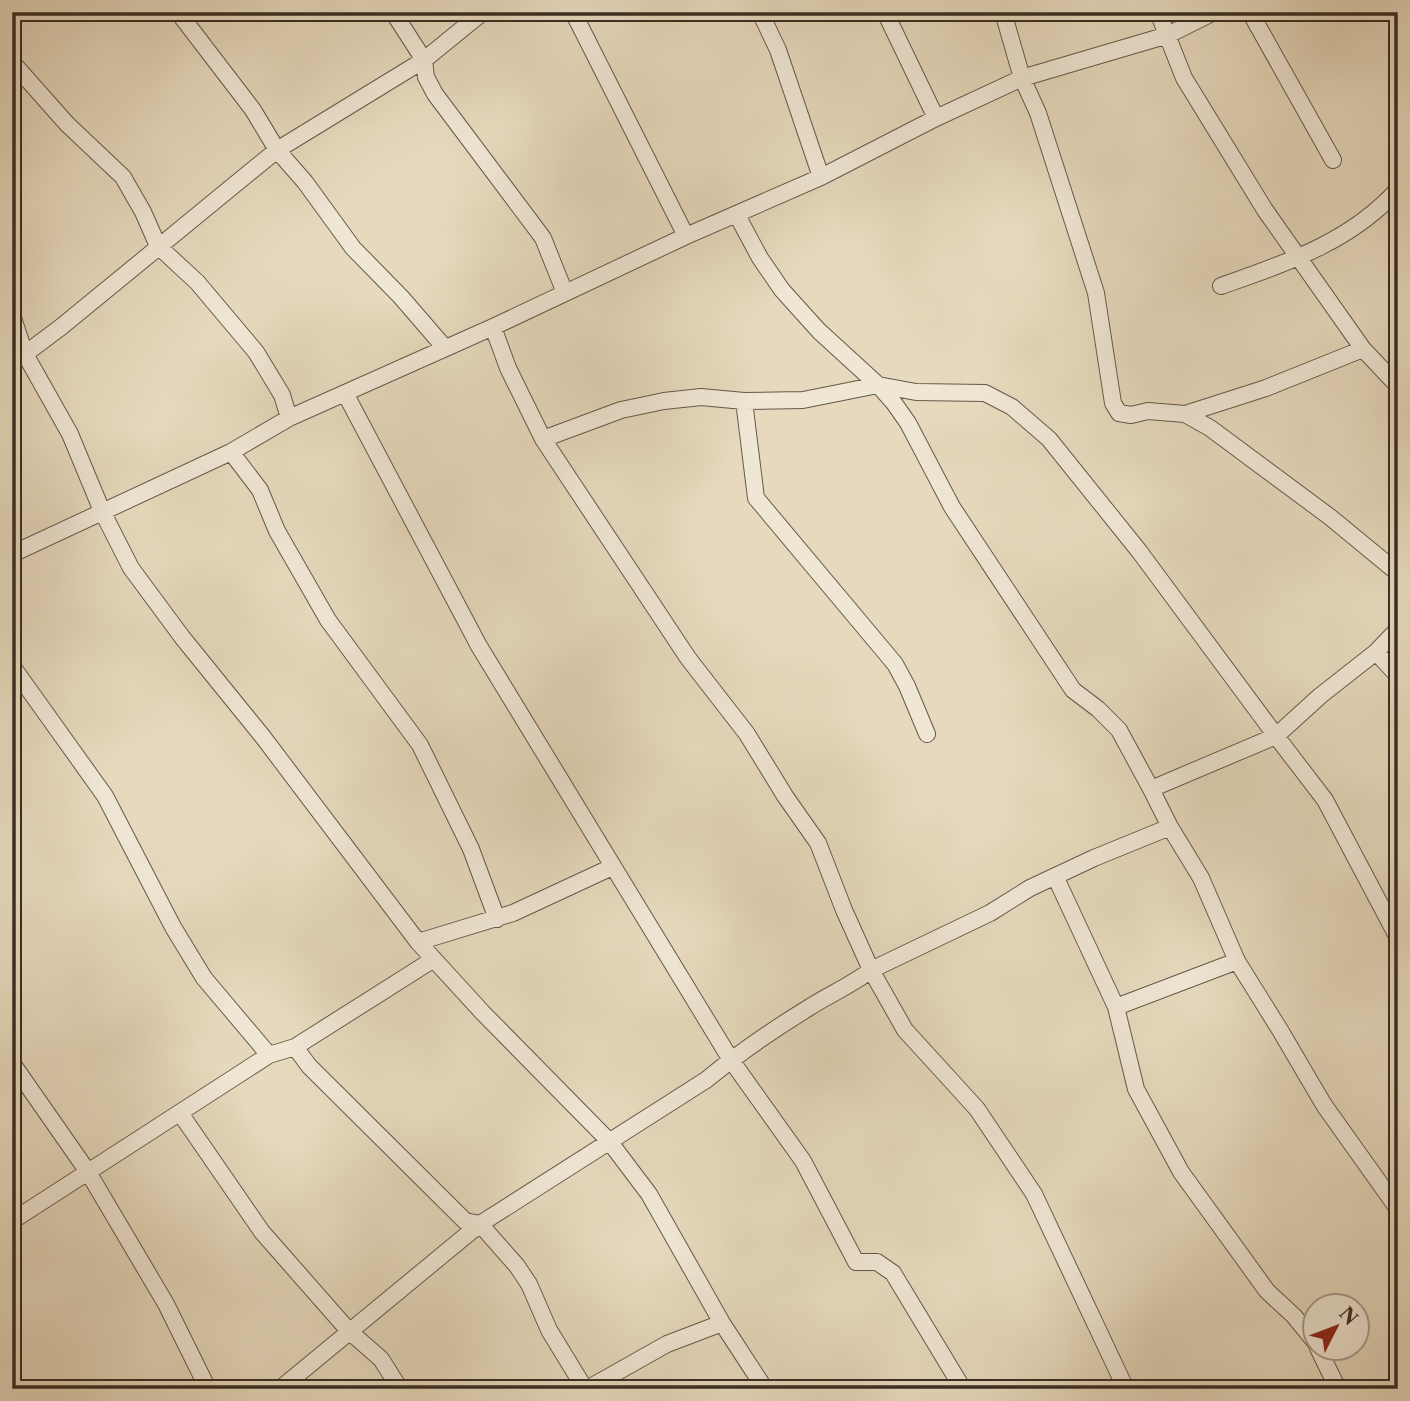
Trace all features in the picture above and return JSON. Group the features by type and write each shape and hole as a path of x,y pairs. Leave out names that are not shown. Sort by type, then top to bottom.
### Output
{"street":[{"path":"178,12 253,110 277,150 305,181 353,248 401,297 445,348"},
{"path":"393,12 424,60 426,77 435,94 544,238 565,293"},
{"path":"19,358 277,150 424,60 483,12"},
{"path":"573,12 686,236"},
{"path":"761,12 778,50 821,177"},
{"path":"886,12 936,118"},
{"path":"1003,12 1022,78 1038,113 1096,293 1113,403 1119,413 1131,415 1148,411 1185,414 1266,388 1363,349"},
{"path":"1158,12 1184,78 1217,135 1297,259 1363,349 1398,386"},
{"path":"12,554 231,452 289,418 821,177 936,118 1022,78 1168,35 1214,12"},
{"path":"1250,12 1333,160"},
{"path":"12,62 67,124 123,177 158,246 197,282 256,352 282,395 289,418"},
{"path":"1221,286 1297,259 1349,232 1398,189"},
{"path":"737,215 760,258 782,290 819,331 878,385 908,423 952,507 1073,690 1119,730 1170,827 1201,877 1237,961 1324,1105 1398,1209"},
{"path":"12,315 19,358 70,434 102,511 131,568 182,638 263,737 418,942 483,1013 609,1141 649,1194 722,1323 765,1389"},
{"path":"493,327 509,368 543,439 688,658 747,734 818,843 844,910 872,970 905,1030 977,1109 1034,1194 1126,1389"},
{"path":"543,439 621,410 701,397 744,401 803,400 878,385 916,391 985,393 1012,407 1049,439 1139,551 1325,800 1398,938"},
{"path":"345,393 479,646 731,1060 803,1161 856,1262 877,1262 892,1273 963,1389"},
{"path":"744,401 756,498 895,664 927,734"},
{"path":"1185,414 1210,428 1330,517 1398,573"},
{"path":"231,452 260,491 277,531 328,620 419,745 471,849 497,919"},
{"path":"1152,789 1276,736 1320,696 1376,652 1398,629"},
{"path":"1376,652 1398,676"},
{"path":"12,666 106,796 173,927 204,978 269,1055"},
{"path":"280,1389 480,1224 706,1080 813,1005 872,970 990,913 1030,888 1170,827"},
{"path":"418,942 497,919 612,867"},
{"path":"1055,876 1116,1007 1136,1089 1181,1172 1267,1291 1302,1326"},
{"path":"12,1220 269,1055 295,1047 434,959"},
{"path":"1116,1007 1237,961"},
{"path":"295,1047 309,1066 465,1221 480,1224 529,1284 549,1330 586,1389 667,1344 722,1323"},
{"path":"12,1063 88,1172 166,1304 208,1389"},
{"path":"180,1113 262,1232 349,1331 381,1359 400,1389"},
{"path":"1324,1362 1338,1389"}]}
